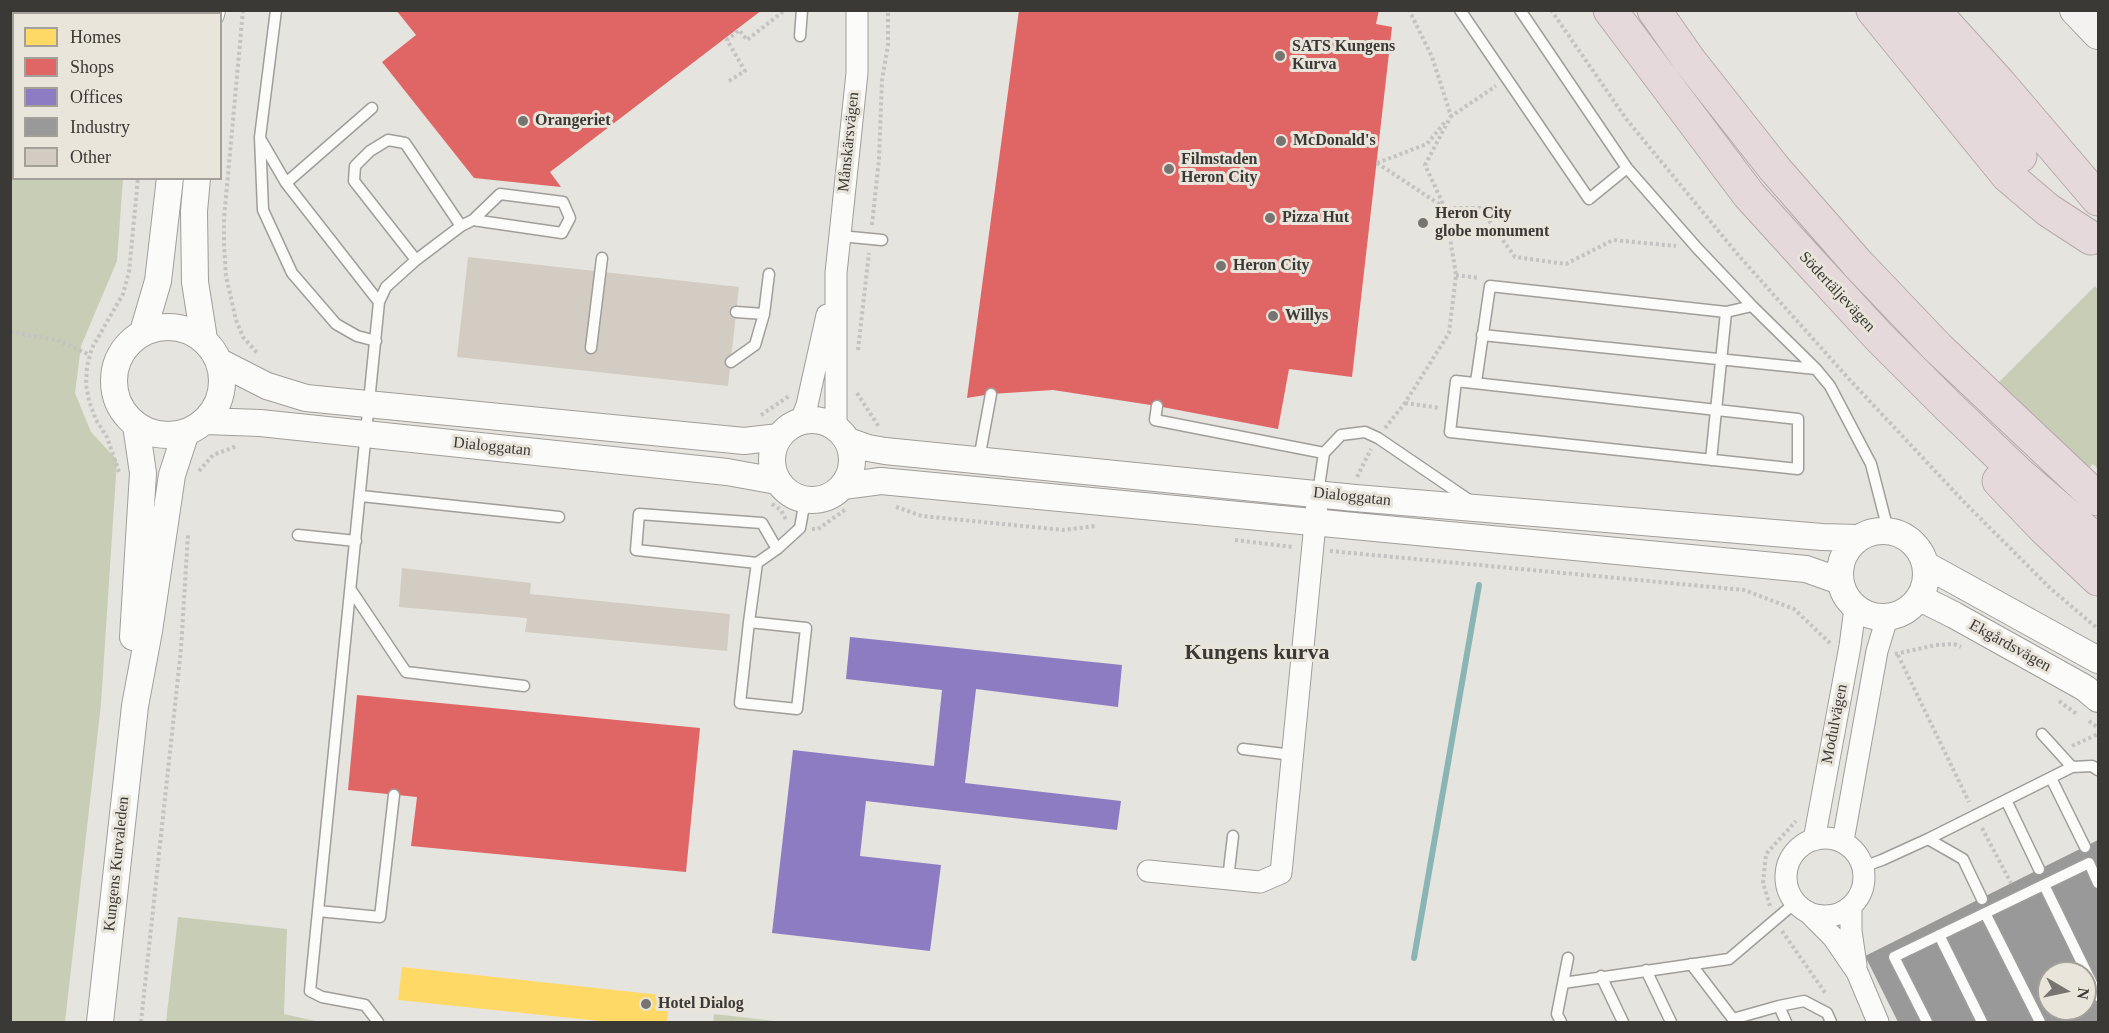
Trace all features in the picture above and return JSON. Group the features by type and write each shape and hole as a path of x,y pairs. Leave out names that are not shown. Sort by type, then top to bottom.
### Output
{"highway":[{"name":"Södertäljevägen","path":"1611,10 1749,195 1879,337 1948,406 2018,473 2098,542"},
{"path":"1654,10 1689,60 1774,168 1857,263 1938,348 2098,499"},
{"path":"1873,10 2008,176 2048,210 2095,242"},
{"path":"1912,10 1956,73 2020,156 2095,242"},
{"path":"1933,10 2000,84 2098,199"},
{"path":"1948,406 1987,469 2098,579"}],"main road":[{"path":"2075,10 2098,34"}],"street":[{"name":"Månskärsvägen","path":"801,421 807,405 836,273 857,73 857,10"},
{"path":"142,332 158,281 170,180"},
{"path":"196,180 195,282 204,339"},
{"name":"Månskärsvägen","path":"836,273 842,434"},
{"path":"175,326 190,330 204,339 214,350 220,362 223,378 221,394 215,408 196,427 169,435 152,433 136,425 123,412 119,404 114,377 118,359 128,344 142,332 158,327 175,326"},
{"name":"Dialoggatan","path":"220,362 267,386 306,398 744,441 779,436"},
{"path":"801,421 819,421 842,434 853,459 849,478 833,495 819,500 805,500 789,494 777,481 772,466 773,451 779,436 789,427 801,421"},
{"name":"Dialoggatan","path":"196,427 260,423 742,473 777,481"},
{"name":"Kungens Kurvaleden","path":"135,706 133,630 143,473 136,425"},
{"name":"Kungens Kurvaleden","path":"100,1023 135,706 149,631 172,475 196,427"},
{"name":"Dialoggatan","path":"842,434 868,448 885,451 1354,498 1858,538"},
{"name":"Dialoggatan","path":"843,486 881,481 1806,569 1840,581"},
{"path":"1148,871 1260,882 1281,873 1318,493"},
{"path":"1888,530 1905,536 1919,548 1926,565 1926,582 1920,598 1906,611 1887,618 1870,616 1855,608 1846,597 1840,581 1840,565 1847,550 1858,538 1872,531 1888,530"},
{"name":"Ekgårdsvägen","path":"1926,565 2098,660"},
{"name":"Ekgårdsvägen","path":"1920,598 2075,682 2098,699"},
{"name":"Modulvägen","path":"1814,840 1840,645 1855,608"},
{"name":"Modulvägen","path":"1843,841 1877,651 1887,618"},
{"path":"1802,907 1823,916 1836,915 1851,906 1859,896 1864,880 1863,867 1859,858 1843,841 1828,838 1814,840 1801,846 1788,867 1789,892 1802,907 1833,937 1857,972 1878,1023"},
{"path":"1851,906 1851,931 1857,972"}],"lane":[{"path":"276,10 260,137 263,210 292,273 336,324 357,336 376,341"},
{"path":"800,36 802,10"},
{"path":"1460,10 1589,199 1627,168"},
{"path":"1520,10 1627,168 1697,248 1830,386 1871,464 1888,530"},
{"path":"286,183 372,108"},
{"path":"260,137 286,183 380,302"},
{"path":"416,261 354,181 355,166 370,152 388,140 405,144 462,226"},
{"path":"378,1023 365,1005 322,997 310,991 380,302 386,287 416,261 473,220 500,194 563,202 570,218 562,233 473,220"},
{"path":"840,236 876,239"},
{"path":"591,348 602,258"},
{"path":"731,362 755,345 764,314 769,274"},
{"path":"1476,382 1490,286 1726,312 1752,306"},
{"path":"736,312 764,314"},
{"path":"1711,459 1726,312"},
{"path":"1482,335 1816,369"},
{"path":"1456,381 1476,382 1798,418 1798,469 1450,432 1456,381"},
{"path":"979,459 991,394"},
{"path":"1157,406 1155,420 1324,453"},
{"path":"1318,493 1324,453 1341,435 1365,432 1378,438 1483,508"},
{"path":"361,496 559,517"},
{"path":"777,549 762,523 639,514 636,550 758,562 777,549 800,528 805,500"},
{"path":"298,536 356,541"},
{"path":"749,622 806,628 797,710 740,703 749,622 758,562"},
{"path":"351,590 406,672 524,686"},
{"path":"2042,734 2072,767"},
{"path":"1243,748 1293,754"},
{"path":"1863,867 1928,839 2072,767 2092,765 2098,770"},
{"path":"2051,778 2085,847"},
{"path":"318,911 380,917 394,795"},
{"path":"2006,800 2039,869"},
{"path":"1228,879 1233,836"},
{"path":"1928,839 1963,859 1982,899"},
{"path":"1927,1023 1894,957 2089,863 2098,883"},
{"path":"2044,885 2098,996"},
{"path":"1563,983 1729,959 1775,921 1802,907"},
{"path":"1985,913 2040,1023"},
{"path":"1939,936 1982,1023"},
{"path":"1561,1023 1557,1014 1568,958"},
{"path":"1691,964 1733,1019 1804,1001 1827,1013 1831,1023"},
{"path":"1646,970 1671,1023"},
{"path":"1601,976 1623,1023"},
{"path":"1779,1006 1786,1023"}],"path":[{"path":"243,10 224,219 224,245 226,276 236,320 243,337 262,358"},
{"path":"729,81 746,71 727,40 739,30 747,40 785,10"},
{"path":"858,354 876,239 882,80 888,45 888,10"},
{"path":"1354,498 1357,474 1378,438 1405,403 1449,333 1456,275 1446,208 1425,165 1450,116 1432,57 1409,10"},
{"path":"1551,10 1627,120 1739,256 1849,379 1966,504 2050,588 2098,629"},
{"path":"1507,79 1450,116 1427,144 1377,163 1446,208 1480,208 1515,257 1566,264 1613,240 1697,248"},
{"path":"138,180 129,273 123,294 92,348 86,384 88,401 107,437 116,468 124,474 143,473"},
{"path":"1456,275 1482,279 1490,286"},
{"path":"10,332 57,340 90,355"},
{"path":"856,385 856,393"},
{"path":"1405,403 1452,410"},
{"path":"172,475 193,484 201,467 213,454 243,445"},
{"path":"890,504 922,516 1063,530 1097,526"},
{"path":"1350,553 1353,527"},
{"path":"141,1023 181,649 188,531"},
{"path":"1234,539 1350,553 1744,590 1794,609 1840,645 1828,655"},
{"path":"1877,651 1898,655 1935,645 1954,644 1965,648"},
{"path":"1898,655 2011,883"},
{"path":"1797,820 1766,854 1763,883 1775,921 1828,999"}],"green space":[{"path":"10,11 136,11 12,12 12,180 123,180 117,261 81,346 75,393 91,432 117,460 101,704 65,1022 11,1022"},
{"path":"2095,286 2098,290 2098,469 2093,464 2084,473 1993,388"},
{"path":"178,917 287,929 284,1014 320,1022 166,1022"},
{"path":"714,1014 783,1022 713,1022"}],"building: Homes":[{"path":"402,967 670,996 667,1022 609,1022 398,1000"}],"building: Shops":[{"name":"Orangeriet","path":"396,10 762,10 550,172 561,187 474,178 382,62 416,35"},
{"name":"Heron City","path":"1019,10 1379,10 1376,24 1392,27 1352,377 1289,369 1278,429 1157,406 1053,390 967,398"},
{"path":"357,695 700,728 686,872 411,846 417,797 348,790"}],"building: Offices":[{"path":"850,637 1122,665 1118,707 976,689 965,783 1121,801 1117,830 866,801 860,856 941,865 930,951 772,933 793,750 934,766 942,690 846,679"}],"building: Industry":[{"path":"2098,840 2098,1022 1898,1022 1865,956"}],"building: Other":[{"path":"468,257 739,287 728,386 457,357"},
{"path":"402,568 531,583 530,594 730,614 727,651 525,632 527,618 399,607"}],"waterway":[{"path":"1414,958 1479,585"}],"place":[{"name":"SATS Kungens Kurva","path":"1280,56"},
{"name":"Orangeriet","path":"523,121"},
{"name":"McDonald's","path":"1281,141"},
{"name":"Filmstaden Heron City","path":"1169,169"},
{"name":"Pizza Hut","path":"1270,218"},
{"name":"Heron City globe monument","path":"1423,223"},
{"name":"Heron City","path":"1221,266"},
{"name":"Willys","path":"1273,316"},
{"name":"Hotel Dialog","path":"646,1004"}],"district":[{"name":"Kungens kurva","path":"1257,653"}]}
